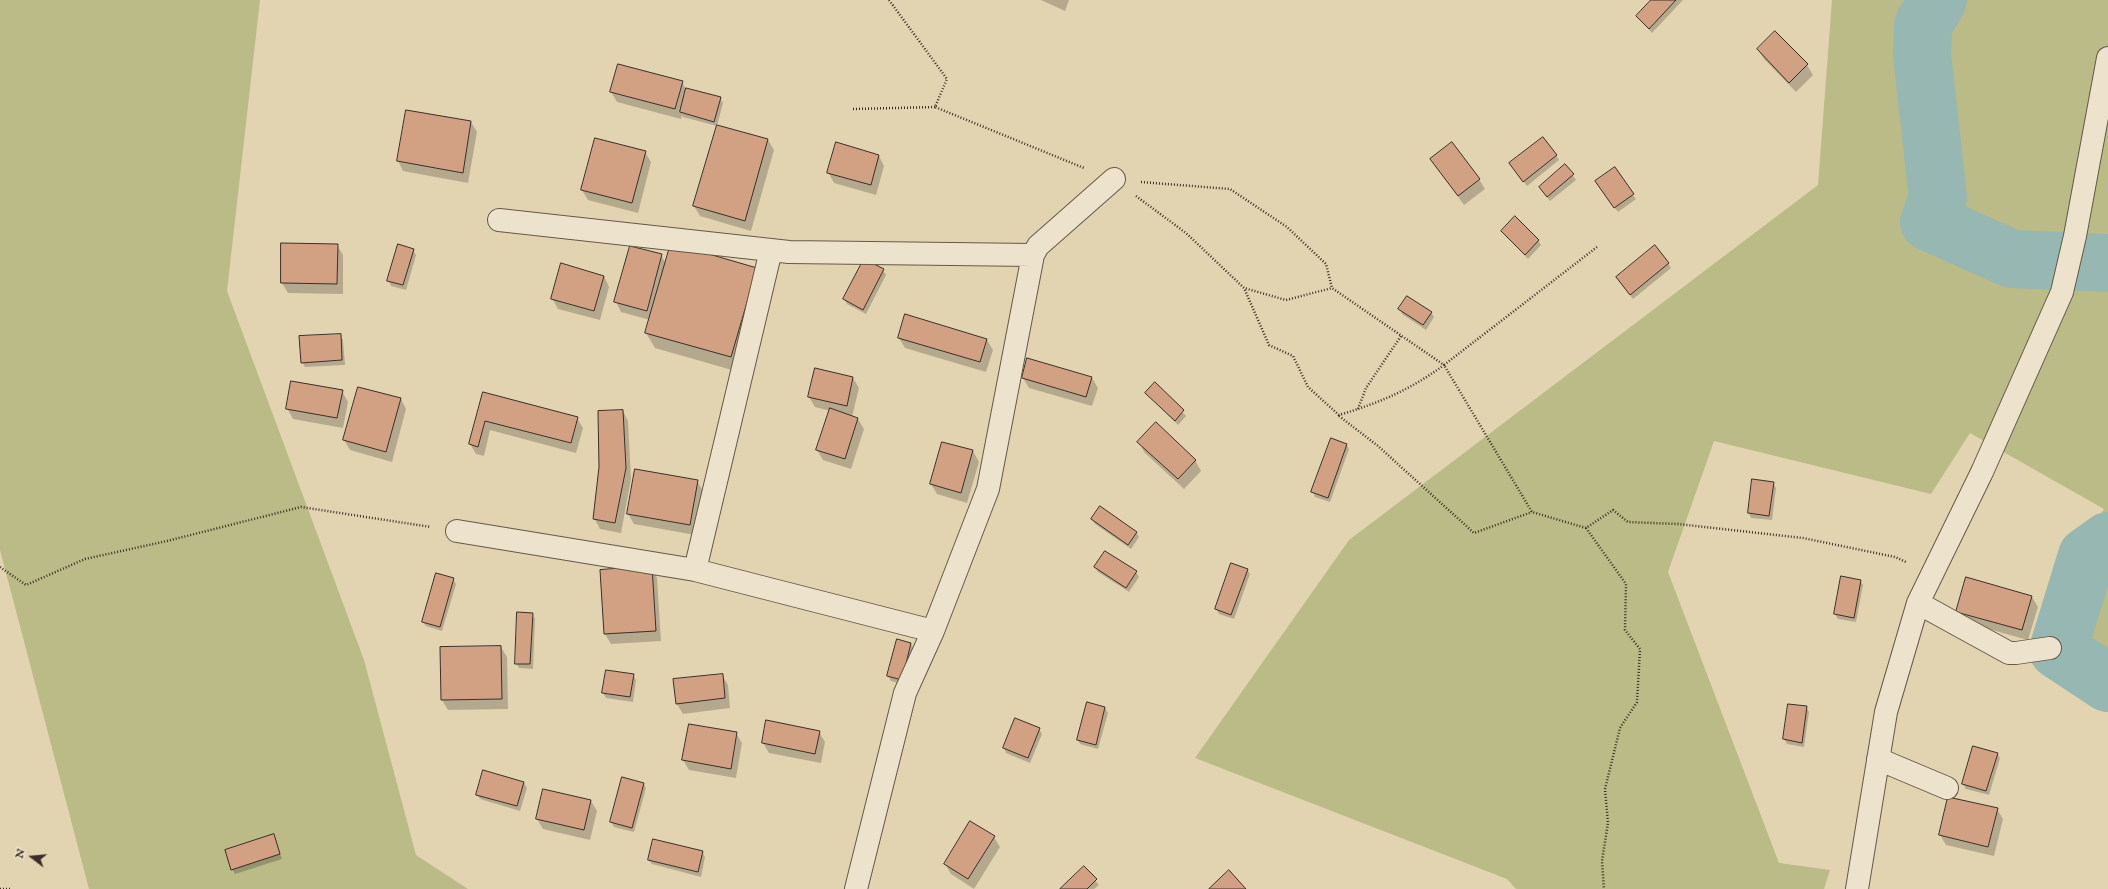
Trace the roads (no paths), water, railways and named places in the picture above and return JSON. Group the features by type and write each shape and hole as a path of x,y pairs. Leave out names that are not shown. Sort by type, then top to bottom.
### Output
{"street":[{"path":"1857,889 1886,712 1918,603 1982,472 2062,292 2075,236 2108,58"},
{"path":"856,889 906,693 933,631 988,489 1033,255 1038,246 1114,180"},
{"path":"500,220 771,250 1033,255"},
{"path":"695,570 771,250"},
{"path":"457,531 695,570 933,631"},
{"path":"1918,603 2009,653 2016,654 2050,648"},
{"path":"1878,759 1947,788"}],"waterway":[{"path":"1938,0 1923,25 1922,55 1938,198 1929,222 2012,259 2108,263"},
{"path":"2108,541 2087,556 2058,650 2108,683"}]}
